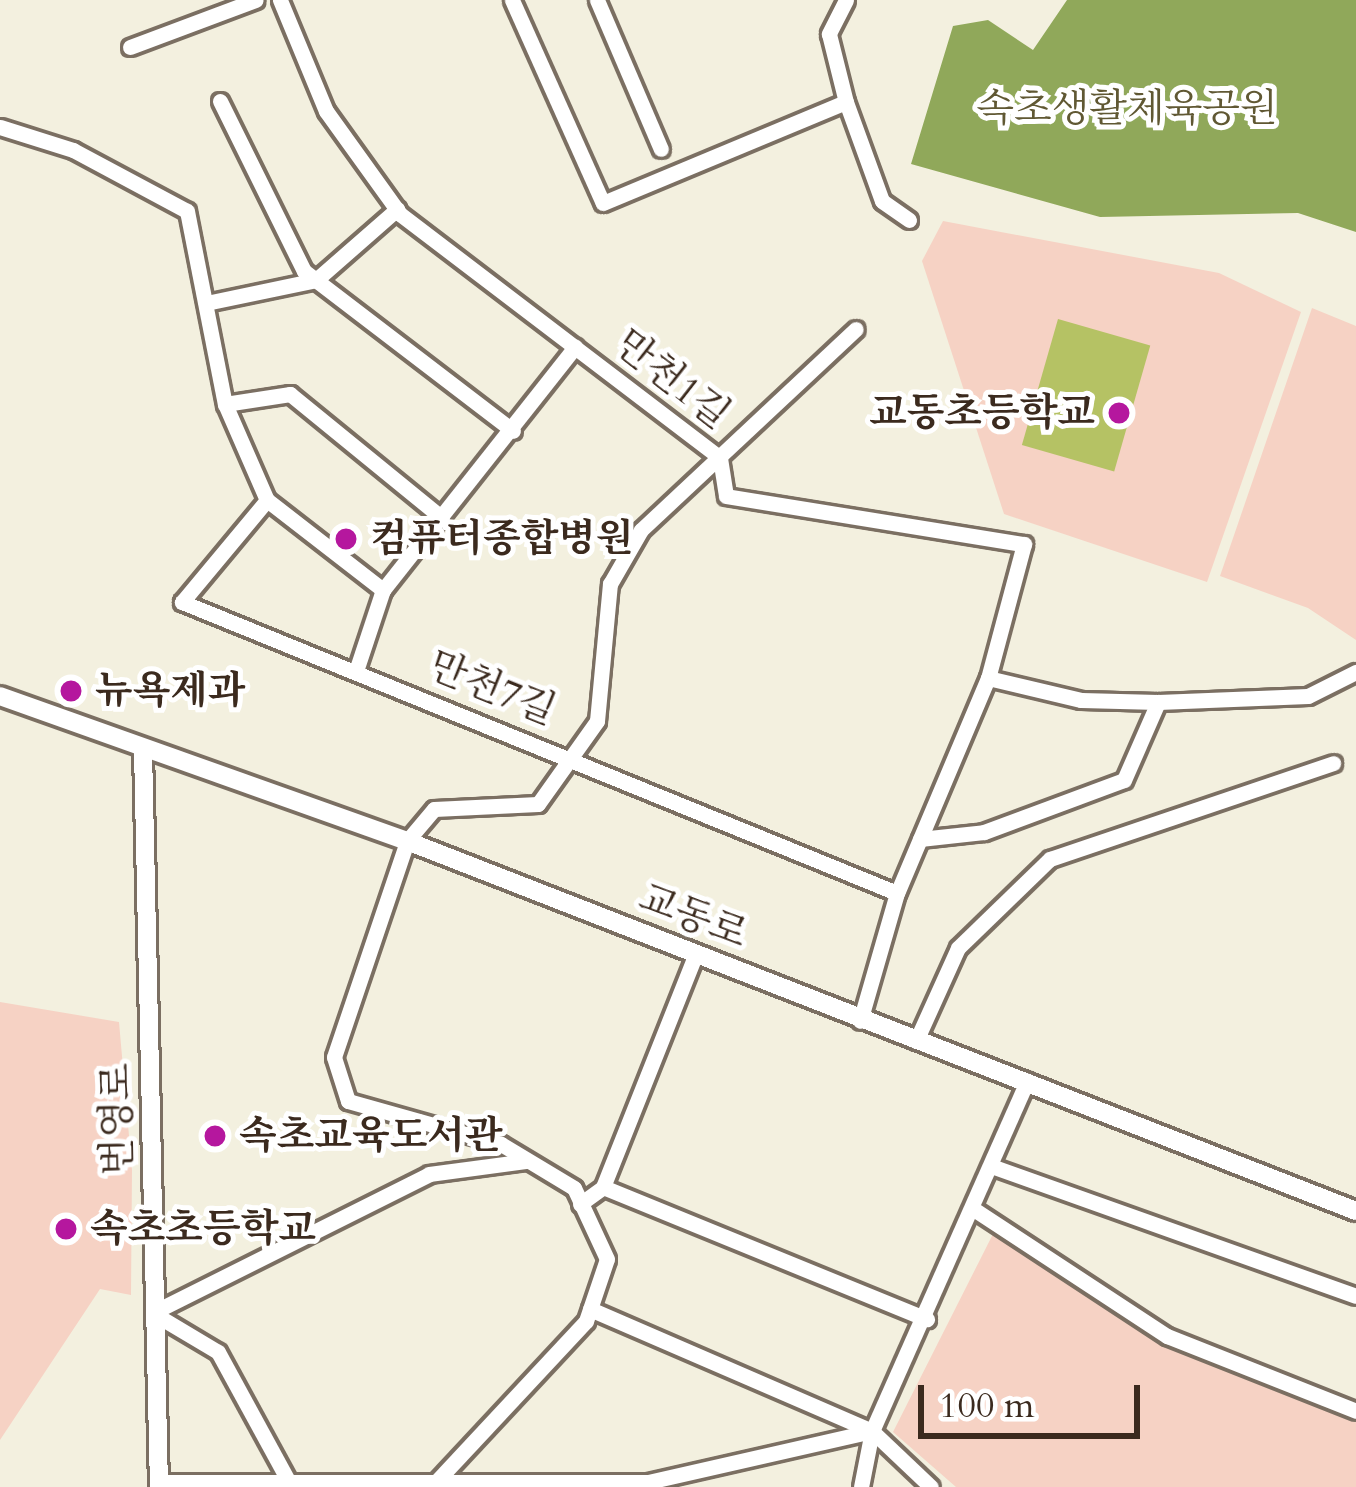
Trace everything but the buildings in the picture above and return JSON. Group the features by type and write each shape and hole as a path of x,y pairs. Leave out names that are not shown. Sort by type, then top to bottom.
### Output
{"street":[{"path":"130,47 256,0"},
{"name":"만천1길","path":"280,0 326,111 397,209 720,458 726,496 1024,544 988,678 898,893 860,1021"},
{"path":"512,0 603,203 846,102"},
{"path":"597,0 661,149"},
{"path":"846,0 830,34 846,102 883,201 909,220"},
{"path":"220,101 316,280 513,431"},
{"path":"0,127 73,150 187,211 211,302 225,404 267,500 382,590"},
{"path":"211,302 316,280 397,209"},
{"path":"435,1483 590,1310 607,1259 577,1196 528,1160 348,1101 334,1057 407,842 434,809 538,804 576,758 596,721 610,584 641,530 856,329"},
{"path":"356,671 382,590 513,431 575,347"},
{"path":"225,404 290,394 442,518"},
{"name":"만천7길","path":"267,500 182,602 576,758 898,893"},
{"path":"988,678 1081,700 1158,702 1308,696 1356,672"},
{"name":"교동로","path":"0,696 407,842 1356,1211"},
{"path":"920,839 984,832 1124,780 1158,702"},
{"name":"번영로","path":"143,749 159,1485"},
{"path":"916,1041 958,948 1050,860 1333,763"},
{"path":"603,1187 696,953"},
{"path":"861,1487 872,1431 928,1319 1027,1082"},
{"path":"156,1313 429,1174 528,1160"},
{"path":"994,1167 1356,1296"},
{"path":"577,1196 603,1187 928,1319"},
{"path":"975,1210 1167,1336 1356,1412"},
{"path":"590,1310 872,1431 931,1487"},
{"path":"156,1313 218,1352 290,1483"},
{"path":"159,1485 648,1482 872,1431"}],"shaded area":[{"name":"교동초등학교","path":"943,221 1219,273 1301,312 1207,582 1004,514 922,261"},
{"path":"1312,308 1356,326 1356,640 1308,608 1220,576"},
{"name":"속초초등학교","path":"0,1002 119,1022 132,1170 131,1295 100,1289 0,1440"},
{"path":"993,1234 1174,1347 1356,1420 1356,1487 956,1487 893,1432"}],"green space":[{"name":"속초생활체육공원","path":"1067,0 1356,0 1356,232 1298,213 1100,217 911,164 953,26 988,20 1033,50"},
{"path":"1058,319 1150,345 1114,471 1022,445"}],"place":[{"name":"교동초등학교","path":"1119,413"},
{"name":"컴퓨터종합병원","path":"346,539"},
{"name":"뉴욕제과","path":"71,691"},
{"name":"속초교육도서관","path":"215,1136"},
{"name":"속초초등학교","path":"66,1229"}]}
